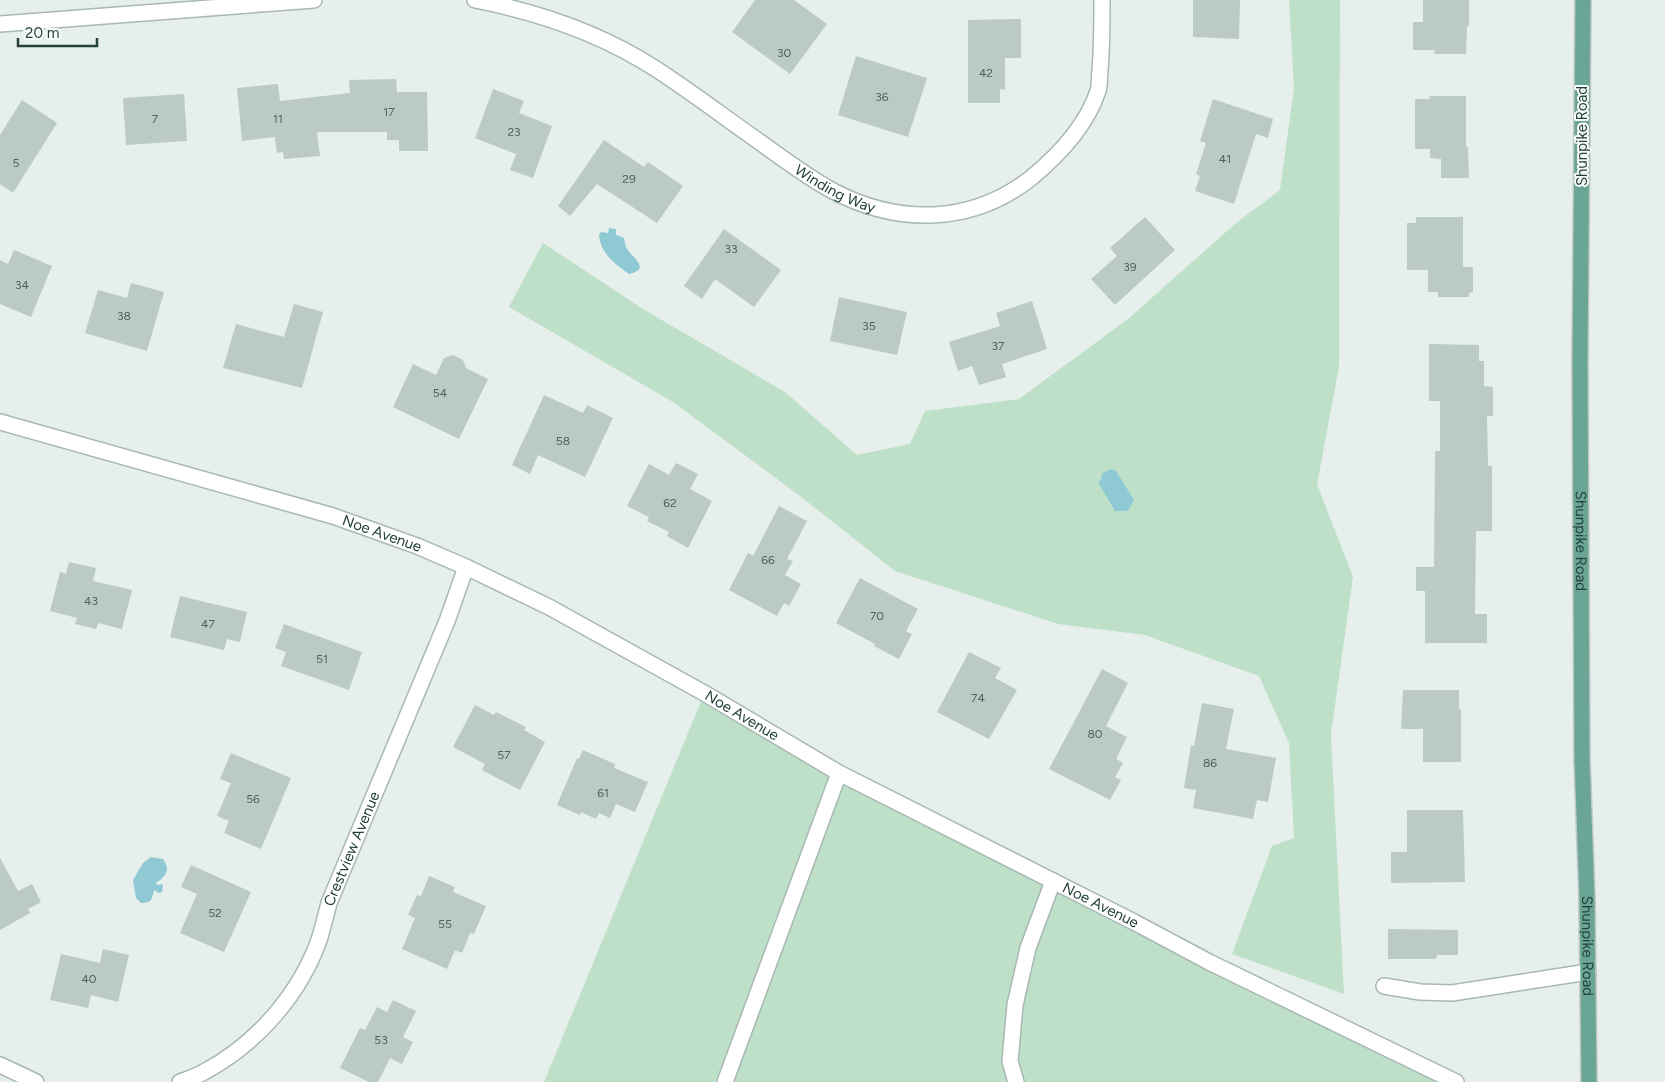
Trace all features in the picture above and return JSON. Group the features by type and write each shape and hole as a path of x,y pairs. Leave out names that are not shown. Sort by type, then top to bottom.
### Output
{"main road":[{"name":"Shunpike Road","path":"1582,0 1580,352 1582,739 1589,1082"}],"street":[{"path":"0,24 314,0"},
{"name":"Winding Way","path":"475,0 505,6 557,21 607,42 654,68 832,191 865,206 918,216 936,216 972,210 989,203 1020,186 1049,164 1073,137 1083,122 1098,90 1102,0"},
{"name":"Noe Avenue","path":"0,422 333,516 417,546 466,567 549,606 704,693 839,774 1053,881 1209,962 1456,1082"},
{"name":"Crestview Avenue","path":"180,1082 204,1072 235,1052 262,1029 286,1001 305,971 319,938 329,904 447,621 466,567"},
{"path":"725,1082 839,774"},
{"path":"1016,1082 1010,1061 1015,1005 1028,948 1053,881"},
{"path":"1384,986 1420,992 1452,993 1588,972"},
{"path":"0,1066 36,1082"}],"green space":[{"path":"1289,0 1340,0 1339,367 1317,484 1353,577 1331,734 1344,994 1232,954 1272,846 1294,838 1289,743 1259,676 1145,635 1058,624 895,571 800,496 673,402 509,307 543,243 643,309 785,392 857,455 910,444 925,411 1019,399 1128,319 1236,223 1280,190 1294,88"},
{"path":"702,699 1067,897 1452,1082 544,1082"}],"water":[{"path":"609,228 616,229 616,235 624,238 626,248 639,263 639,269 635,272 629,274 613,262 602,248 599,235 601,232 608,233"},
{"path":"1110,469 1116,471 1134,500 1126,511 1115,511 1098,482 1101,480 1102,474"},
{"path":"151,857 163,859 167,870 165,875 156,883 157,885 162,884 162,892 159,893 154,890 151,900 141,903 136,898 133,880 143,863"}],"building":[{"path":"755,0 794,0 827,24 790,74 732,32"},
{"path":"1193,0 1240,0 1239,39 1193,37"},
{"path":"1423,0 1469,0 1466,54 1434,54 1435,50 1413,50 1413,22 1423,22"},
{"path":"1021,19 1021,58 1005,58 1005,90 1000,89 1000,103 968,103 968,20"},
{"path":"856,56 927,78 908,137 838,115"},
{"path":"396,79 397,92 427,92 428,151 399,151 399,140 387,140 387,132 317,132 320,156 284,159 283,152 277,153 275,137 242,141 237,88 278,84 280,101 350,93 349,80"},
{"path":"493,89 524,101 519,113 552,126 533,178 510,170 516,154 475,138"},
{"path":"184,94 187,141 126,145 123,98"},
{"path":"1429,96 1466,96 1466,147 1468,147 1469,178 1441,178 1441,159 1430,158 1430,149 1415,149 1415,99 1430,99"},
{"path":"1213,99 1273,119 1268,138 1256,134 1234,204 1195,191 1200,176 1196,174 1206,143 1200,141"},
{"path":"22,100 57,123 13,193 0,184 0,135"},
{"path":"604,140 644,167 648,162 683,186 657,223 597,184 570,216 558,206"},
{"path":"1145,217 1175,250 1115,305 1091,279 1117,256 1110,248"},
{"path":"1416,217 1463,217 1463,267 1473,267 1473,292 1469,293 1469,297 1438,297 1438,292 1428,292 1428,270 1407,270 1407,223 1416,223"},
{"path":"724,229 781,270 754,307 715,279 702,299 684,286"},
{"path":"14,250 52,266 31,317 0,304 0,260 8,264"},
{"path":"131,283 164,292 147,351 85,333 98,290 127,298"},
{"path":"839,297 907,312 897,355 830,341"},
{"path":"1032,301 1047,349 1002,364 1006,377 979,385 972,366 958,371 949,342 1000,326 996,313"},
{"path":"294,304 323,312 302,388 223,368 236,324 284,337"},
{"path":"1429,344 1479,345 1479,361 1484,361 1484,386 1493,387 1493,416 1487,416 1488,466 1492,466 1492,531 1476,531 1475,614 1487,614 1487,643 1425,643 1425,591 1416,591 1416,567 1434,567 1435,451 1440,451 1440,401 1429,401"},
{"path":"453,355 463,360 466,368 488,379 459,439 393,407 413,364 436,375 444,358"},
{"path":"544,395 583,413 587,405 613,418 585,477 538,455 530,474 512,465"},
{"path":"676,463 698,474 690,489 712,501 688,548 667,536 669,532 647,521 649,517 627,506 649,464 669,475"},
{"path":"779,506 807,521 787,559 793,561 785,575 801,584 789,606 784,603 777,616 729,590 748,553 753,556"},
{"path":"69,562 96,568 93,581 132,590 122,629 98,623 96,629 75,624 77,618 50,611 60,572 66,574"},
{"path":"860,578 918,609 906,631 912,634 899,659 836,623"},
{"path":"180,596 247,612 240,642 227,639 224,650 170,637"},
{"path":"284,624 362,652 349,690 281,666 286,652 275,648"},
{"path":"969,652 1001,668 995,678 1017,690 989,739 937,712"},
{"path":"1102,669 1128,683 1106,726 1127,737 1116,759 1123,763 1115,777 1121,780 1110,800 1049,769"},
{"path":"1403,690 1459,690 1461,762 1423,762 1423,729 1401,729"},
{"path":"1202,703 1234,709 1226,749 1276,758 1268,802 1257,800 1253,819 1193,808 1196,790 1184,788 1191,745 1194,746"},
{"path":"475,705 494,715 496,712 526,727 524,730 545,742 520,790 482,770 485,764 453,747"},
{"path":"583,750 615,764 614,768 648,782 635,812 616,804 610,818 599,813 596,819 581,812 580,815 557,805 577,758 579,759"},
{"path":"231,753 291,778 261,849 224,833 229,821 217,816 231,783 220,779"},
{"path":"1407,810 1463,810 1465,882 1391,883 1391,852 1407,852"},
{"path":"0,858 18,891 32,884 41,902 28,909 30,913 0,930"},
{"path":"191,865 251,892 224,952 180,933 197,894 181,887"},
{"path":"429,876 455,887 453,892 486,906 474,934 470,933 462,953 455,950 447,969 402,949 415,918 408,915 417,895 421,896"},
{"path":"1388,929 1458,930 1458,955 1437,955 1436,959 1388,959"},
{"path":"103,949 129,955 118,1002 91,995 88,1008 50,1000 61,954 100,963"},
{"path":"393,1000 416,1011 403,1037 413,1042 402,1064 390,1058 378,1082 369,1082 340,1068 360,1028 365,1030 377,1007 387,1012"}]}
